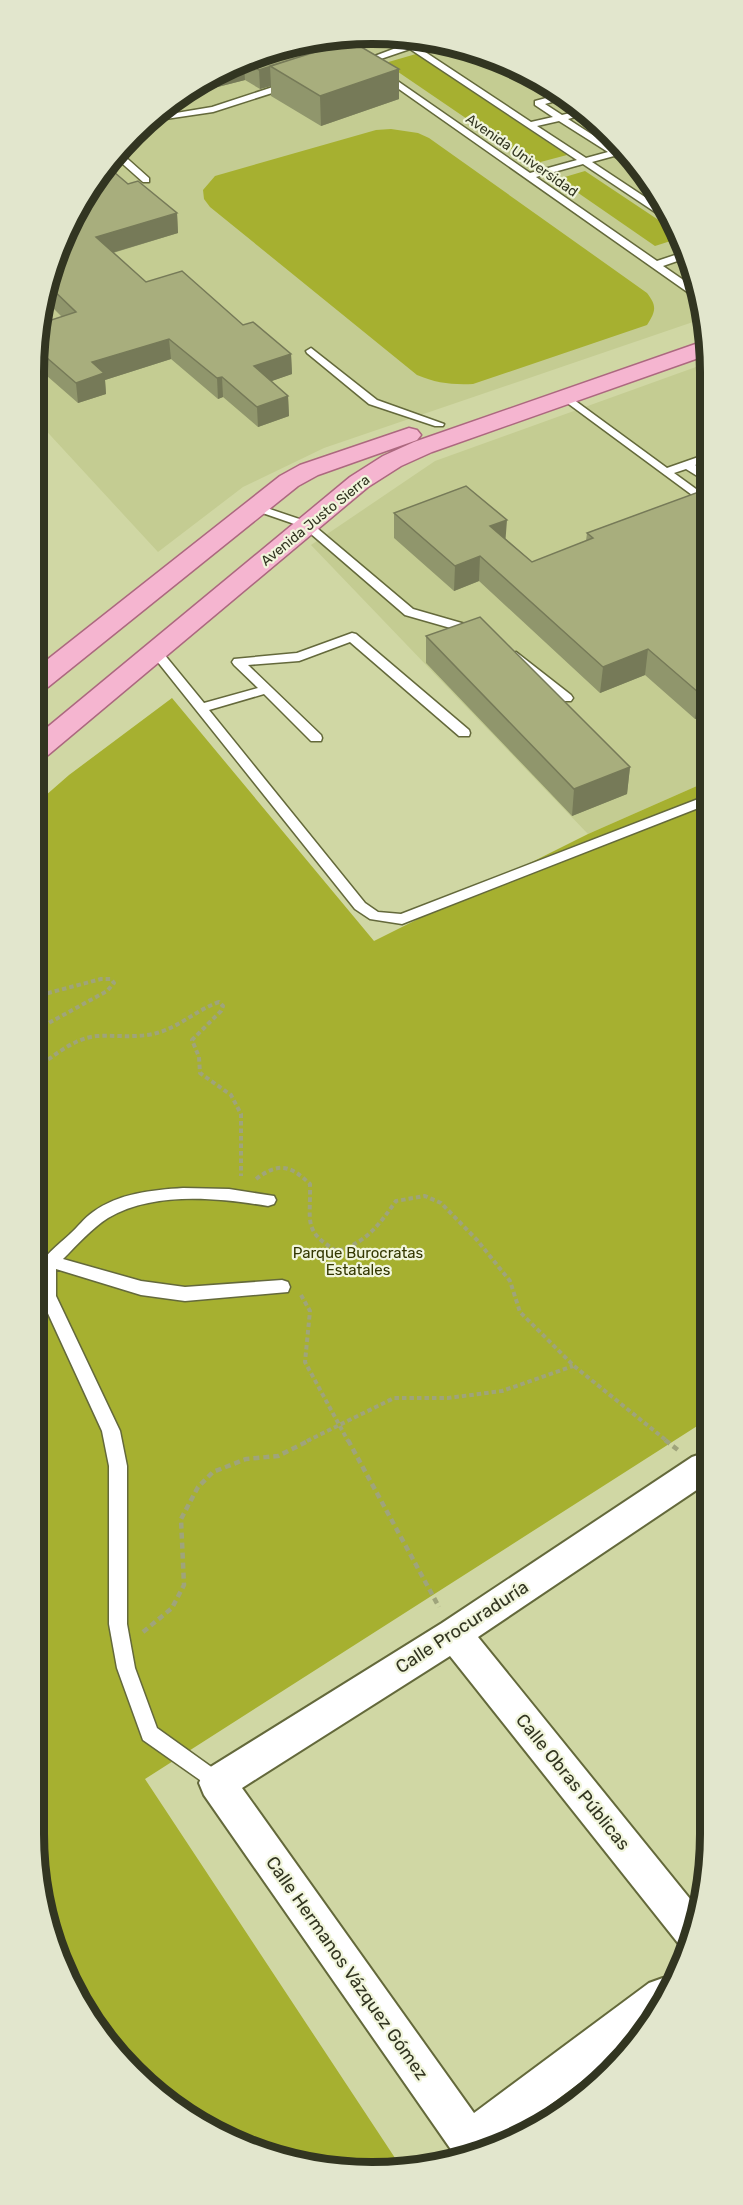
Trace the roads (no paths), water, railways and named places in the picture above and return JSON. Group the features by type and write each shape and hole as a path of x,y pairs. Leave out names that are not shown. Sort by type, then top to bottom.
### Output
{"main road":[{"name":"Avenida Justo Sierra","path":"44,676 289,480 309,470 439,424 699,346"},
{"name":"Avenida Justo Sierra","path":"44,744 359,482 392,461 423,447 566,397 699,347"}],"street":[{"name":"Calle Procuraduría","path":"217,1783 454,1634 700,1472"},
{"name":"Calle Obras Públicas","path":"454,1634 686,1924"},
{"name":"Calle Hermanos Vázquez Gómez","path":"217,1783 472,2145"},
{"path":"475,2145 649,2008"}],"lane":[{"name":"Avenida Universidad","path":"340,45 688,288"},
{"name":"Avenida Universidad","path":"411,46 584,160 628,174 646,193"},
{"path":"353,65 411,46"},
{"path":"164,117 213,109 299,82"},
{"path":"554,99 538,103 608,145"},
{"path":"531,125 575,115"},
{"path":"529,176 616,153"},
{"path":"122,159 146,180"},
{"path":"656,265 679,257"},
{"path":"311,351 373,402 439,424"},
{"path":"566,397 700,498"},
{"path":"666,472 700,459"},
{"path":"687,464 700,474"},
{"path":"255,507 307,525 409,612 486,636"},
{"path":"316,738 238,662 299,657 352,637 464,733"},
{"path":"506,648 567,698"},
{"path":"155,651 360,906 375,916 402,919 700,802"},
{"path":"201,708 265,690"},
{"path":"217,1783 150,1734 122,1650 118,1624 118,1466 111,1431 48,1296 45,1276 50,1261 102,1213 133,1199 153,1196 242,1195 268,1200"},
{"path":"50,1261 141,1288 185,1294 282,1287"}],"park label":[{"name":"Parque Burocratas Estatales","path":"358,1262"}]}
